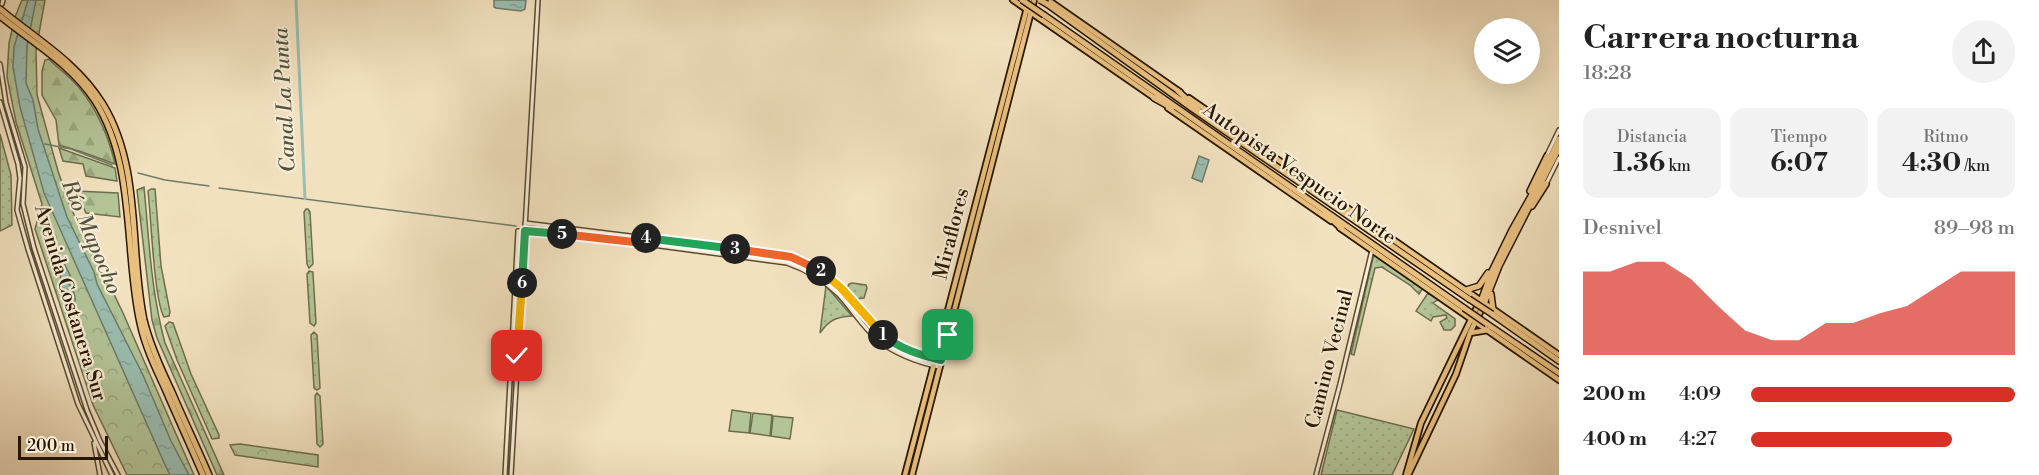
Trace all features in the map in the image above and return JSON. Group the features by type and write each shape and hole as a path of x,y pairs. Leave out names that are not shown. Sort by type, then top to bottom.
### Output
{"highway":[{"name":"Autopista Vespucio Norte","path":"1021,1 1311,200 1486,327 1559,373"},
{"name":"Autopista Vespucio Norte","path":"1044,1 1208,119 1493,312 1559,361"},
{"path":"2,4 10,17 44,46 86,89 101,111 113,136 122,173 133,278 141,326 154,365 203,475"},
{"path":"0,16 70,64 91,86 116,129 126,164 139,290 146,326 159,364 209,475"},
{"path":"1178,91 1208,119"},
{"path":"1154,98 1205,126"},
{"path":"1466,290 1479,286 1495,265 1559,139"},
{"path":"1483,302 1522,214 1542,183 1559,148"},
{"path":"1522,214 1525,200 1547,156"},
{"path":"1522,214 1538,200 1546,184"},
{"path":"1311,200 1342,229"},
{"path":"1331,204 1366,221"},
{"path":"1483,302 1495,265"},
{"path":"1492,282 1490,298 1493,312"}],"main road":[{"path":"1013,0 1021,1 1029,11 1042,17 1372,250 1465,311 1474,320 1559,380"},
{"name":"Miraflores","path":"1029,0 1029,11"},
{"name":"Miraflores","path":"905,475 939,359 1026,22 1034,0"},
{"path":"1021,1 1026,22 1042,17"},
{"path":"1042,17 1038,12 1044,1 1466,290 1472,298 1483,302 1493,312 1559,355"},
{"path":"1465,311 1472,307 1472,298"},
{"path":"1407,475 1419,428 1483,302"},
{"path":"1486,327 1484,318 1493,312"},
{"path":"1407,475 1456,374 1474,320"},
{"path":"1470,333 1486,327"},
{"name":"Miraflores","path":"912,475 937,366"},
{"path":"1436,393 1439,398 1445,398"},
{"path":"910,457 916,459"}],"street":[{"path":"511,475 538,0"},
{"name":"Avenida Costanera Sur","path":"0,64 6,103 25,167 23,204 38,261 68,356 96,432 117,475"},
{"name":"Avenida Costanera Sur","path":"0,102 19,169 17,206 20,223 54,332 89,430 111,475"},
{"path":"1547,156 1559,130"},
{"path":"1546,184 1559,158"},
{"path":"20,223 27,222"},
{"path":"525,223 791,257 815,267 837,284 887,339 912,352 939,359"},
{"path":"540,225 540,232"},
{"path":"505,475 518,231 643,243 787,263 817,277 839,295 879,341 905,357 937,366"},
{"path":"643,243 644,237"},
{"name":"Camino Vecinal","path":"1316,475 1372,250"},
{"path":"748,257 749,251"},
{"path":"517,253 524,253"},
{"path":"33,266 38,261"},
{"path":"54,332 60,330"},
{"path":"65,347 61,352 68,356"},
{"path":"924,363 926,356"},
{"path":"508,423 514,423"},
{"path":"89,430 96,432"},
{"path":"93,438 100,475"}],"green space":[{"path":"22,0 45,0 36,50 37,95 70,206 102,275 123,313 194,475 127,475 93,405 35,229 42,204 16,122 7,77 9,43"},
{"path":"1027,12 1029,13 956,299 952,298"},
{"path":"49,59 86,96 104,129 115,164 59,145 56,120 42,95 42,71 45,60"},
{"path":"0,134 11,175 12,225 0,231"},
{"path":"59,148 115,168 117,181 86,176 83,164 63,161"},
{"path":"144,187 154,285 165,343 224,475 217,475 157,338 152,320 137,190"},
{"path":"155,189 161,266 170,312 169,316 164,317 153,257 148,191"},
{"path":"76,191 118,193 120,217 86,213"},
{"path":"306,209 310,212 313,264 309,268 304,212"},
{"path":"543,226 643,239 642,242 543,230"},
{"path":"645,239 747,252 747,255 645,242"},
{"path":"520,253 522,255 516,358 514,360"},
{"path":"750,253 798,261 818,271 817,274 797,265 750,256"},
{"path":"1374,253 1423,288 1419,294 1410,285 1382,267 1375,268 1354,355 1351,354"},
{"path":"309,271 313,272 316,323 314,326 310,323 307,274"},
{"path":"822,273 878,331 905,350 922,357 921,360 895,349 872,332 835,289 820,276"},
{"path":"852,283 866,285 864,298 856,299 847,288"},
{"path":"826,286 852,316 833,320 820,333"},
{"path":"1428,293 1439,299 1433,303 1455,319 1455,326 1451,330 1444,330 1440,322 1447,318 1446,315 1433,317 1431,321 1416,311"},
{"path":"169,322 173,323 191,374 219,438 212,439 177,360 165,326"},
{"path":"314,332 317,335 320,388 317,390 314,388 311,335"},
{"path":"317,393 320,396 323,444 320,447 317,444 315,396"},
{"path":"732,410 751,413 749,433 729,431"},
{"path":"1337,410 1414,429 1392,475 1321,475"},
{"path":"753,413 772,415 770,436 750,433"},
{"path":"773,416 793,418 790,439 771,436"},
{"path":"240,444 318,455 318,467 235,455 230,445"}],"water":[{"path":"28,0 36,0 27,46 26,83 33,100 38,129 67,217 189,475 170,475 44,193 20,107 13,67 14,47"},
{"path":"494,0 526,0 525,9 521,11 496,8"},
{"path":"1199,156 1209,160 1202,182 1192,178"},
{"path":"50,233 53,234 55,246 70,275 67,281 74,294 74,308 66,308 66,301 63,299 60,273 54,269 48,247 47,238"}],"waterway":[{"name":"Canal La Punta","path":"296,0 305,199"},
{"path":"45,144 71,149 112,165"},
{"path":"138,173 165,180 209,186"},
{"path":"219,188 516,226"}],"route":[{"path":"517,356 525,231 643,243 644,237 791,257 815,267 831,279 875,328 897,345 941,360 948,335"}],"water label":[{"name":"Río Mapocho","path":"91,237"}]}
